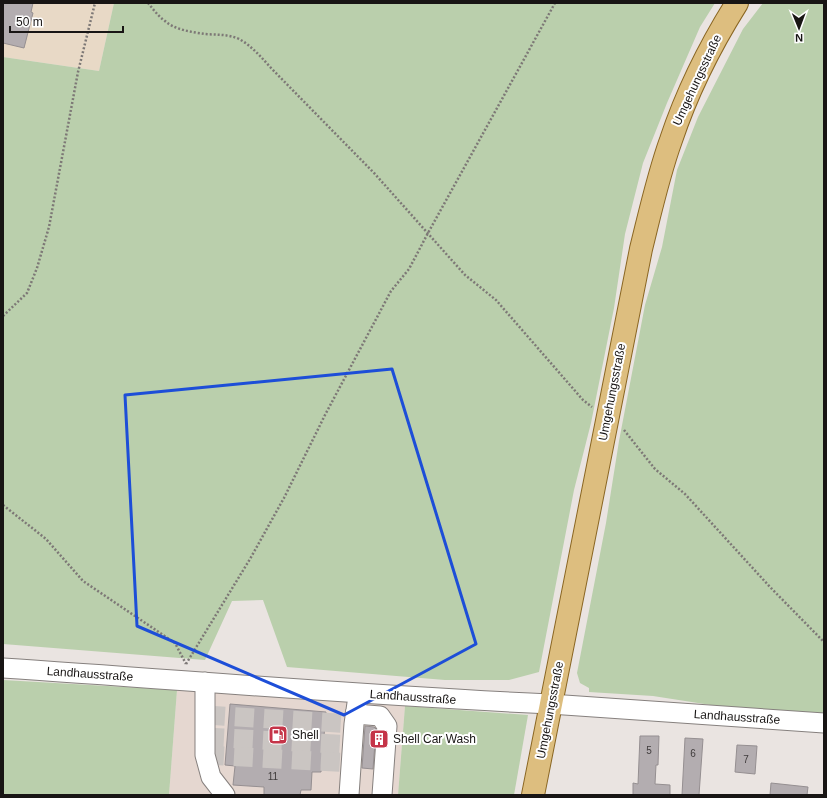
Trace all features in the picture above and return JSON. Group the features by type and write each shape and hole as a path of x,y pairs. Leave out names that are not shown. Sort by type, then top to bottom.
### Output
{"main road":[{"name":"Umgehungsstraße","path":"533,795 641,249 654,196 670,141 689,92 708,53 737,3"}],"street":[{"name":"Landhausstraße","path":"3,668 185,672 205,682 824,723"},
{"path":"205,682 205,755 211,777 225,795"},
{"path":"349,795 357,743 355,714 358,693"},
{"path":"355,714 380,716 387,726 382,795"}],"path":[{"path":"4,316 27,294 37,268 49,227 78,72 96,3"},
{"path":"148,3 164,21 174,27 206,34 223,34 238,39 257,52 375,174 465,275 496,300 583,400 592,407"},
{"path":"185,672 284,498 325,415 391,291 410,269 428,233 555,3"},
{"path":"623,429 655,469 685,494 770,587 824,642"},
{"path":"3,505 46,539 83,581 175,643 185,672"}],"highlighted area":[{"path":"392,369 476,644 344,715 137,626 125,395"}],"shaded area":[{"path":"3,3 114,3 99,71 3,57"},
{"path":"177,690 405,706 398,795 169,795"}],"green space":[{"path":"114,3 715,3 700,27 643,163 625,234 614,308 591,423 574,490 539,672 509,680 445,680 287,667 263,600 232,601 205,660 3,644 3,57 99,71"},
{"path":"763,3 824,3 824,715 730,708 653,696 589,692 589,688 580,683 577,673 606,523 619,441 645,305 662,247 677,170 698,117 743,29"},
{"path":"3,680 177,690 169,795 3,795"},
{"path":"405,706 528,715 514,795 398,795"}],"building":[{"path":"3,3 33,3 31,12 33,13 24,48 3,43"},
{"path":"230,704 326,712 321,772 312,772 311,790 301,790 300,795 264,795 264,787 233,785 235,766 225,765"},
{"path":"365,726 374,727 376,729 373,769 362,768"},
{"path":"640,736 659,736 658,765 656,765 655,784 670,785 670,795 633,795 633,783 638,784"},
{"path":"685,738 703,739 699,795 682,795"},
{"path":"737,745 757,746 755,774 735,772"},
{"path":"771,783 808,787 807,795 770,795"}],"tunnel":[{"path":"206,715 354,724"},
{"path":"205,737 353,745"},
{"path":"205,755 352,763"}],"place":[{"name":"Shell","path":"278,735"},
{"name":"Shell Car Wash","path":"379,739"}]}
